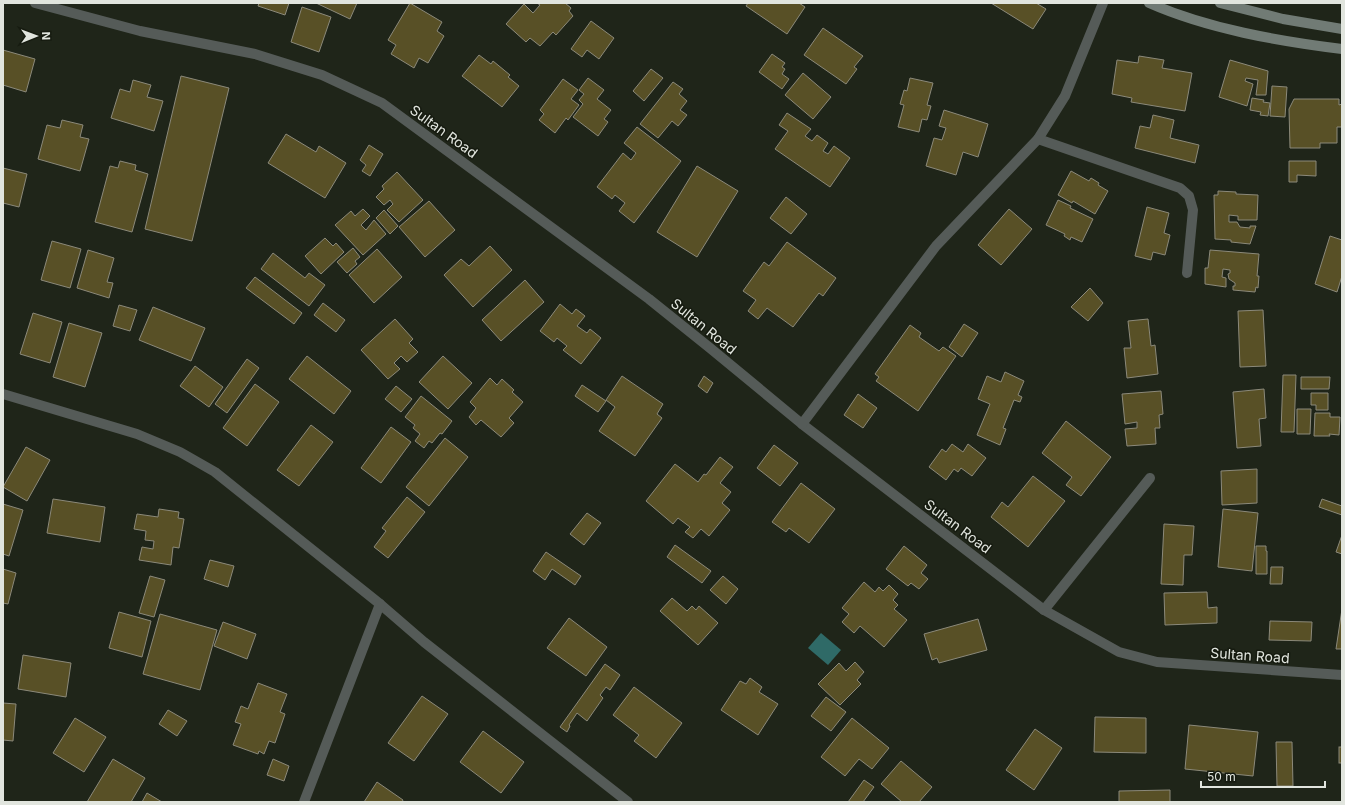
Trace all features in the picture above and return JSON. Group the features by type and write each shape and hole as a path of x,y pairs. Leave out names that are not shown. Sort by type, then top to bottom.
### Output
{"main road":[{"path":"1149,3 1203,23 1318,46 1342,49"},
{"path":"1220,3 1283,19 1342,29"}],"street":[{"name":"Sultan Road","path":"35,3 140,31 255,54 322,75 382,103 649,299 802,424 1044,610 1119,652 1157,662 1342,675"},
{"path":"802,424 936,246 1038,139 1065,96 1103,3"},
{"path":"1038,139 1180,188 1189,196 1193,210 1187,273"},
{"path":"3,394 137,434 180,452 215,472 380,604 424,642 628,802"},
{"path":"1044,610 1150,478"},
{"path":"304,802 380,604"}],"water":[{"path":"821,633 841,650 828,665 808,648"}],"building":[{"path":"259,3 289,3 285,15 258,6"},
{"path":"316,3 357,3 350,19"},
{"path":"410,3 442,22 437,31 444,36 428,63 419,58 414,68 391,54 396,45 388,40"},
{"path":"537,3 565,3 571,8 569,11 573,16 556,35 553,32 540,46 530,38 526,42 506,24 524,4 533,13 540,5"},
{"path":"748,3 799,3 805,7 787,34 746,6"},
{"path":"991,3 1036,3 1046,9 1033,29"},
{"path":"302,7 331,17 319,52 291,42"},
{"path":"591,21 614,38 599,59 587,50 582,57 571,49"},
{"path":"823,28 863,56 854,67 857,69 846,84 804,55"},
{"path":"3,50 35,59 26,92 3,85"},
{"path":"772,54 785,63 782,67 785,69 782,74 789,79 782,89 759,72"},
{"path":"479,55 491,64 493,61 510,75 508,77 519,86 502,107 462,76"},
{"path":"1139,56 1164,60 1162,68 1192,73 1185,111 1131,102 1132,98 1112,94 1117,60 1138,63"},
{"path":"1230,60 1268,71 1266,95 1256,95 1258,80 1246,78 1245,81 1253,84 1247,106 1219,97"},
{"path":"651,69 663,78 644,101 633,91"},
{"path":"803,73 831,97 813,119 785,95"},
{"path":"181,76 229,88 192,241 145,229"},
{"path":"588,78 604,90 597,99 611,110 604,119 608,122 598,136 573,117 583,104 579,100 584,94 579,90"},
{"path":"910,78 933,83 927,105 931,106 927,120 922,119 919,132 898,127 904,105 900,104 904,90 907,91"},
{"path":"563,79 578,90 571,99 579,105 568,120 566,118 555,133 539,120 544,114 540,110"},
{"path":"133,80 151,85 147,97 163,101 154,131 111,118 120,89 130,92"},
{"path":"673,82 683,89 679,94 687,101 680,110 687,115 678,126 672,121 658,138 640,124"},
{"path":"1272,86 1287,87 1285,117 1270,116"},
{"path":"1252,98 1264,100 1263,102 1270,103 1268,116 1260,115 1261,112 1250,110"},
{"path":"1294,99 1339,99 1339,105 1342,104 1342,127 1337,127 1337,143 1320,143 1320,148 1290,148 1289,109"},
{"path":"944,110 988,124 978,157 963,152 956,175 926,166 934,138 942,140 946,128 939,126"},
{"path":"787,113 811,129 805,136 812,141 817,135 828,143 823,151 828,154 834,146 850,158 830,187 775,149 788,131 779,125"},
{"path":"1153,115 1174,120 1170,138 1199,145 1195,163 1135,148 1140,126 1150,128"},
{"path":"62,120 83,125 80,137 89,139 80,171 38,159 47,125 60,128"},
{"path":"637,127 681,161 634,223 619,211 625,203 615,195 612,199 597,187 623,153 631,160 636,153 624,143"},
{"path":"286,134 316,152 319,146 346,163 325,198 268,163"},
{"path":"369,145 383,154 370,176 362,171 366,165 360,160"},
{"path":"120,161 136,165 135,170 148,174 132,232 95,222 110,166 118,168"},
{"path":"1289,161 1316,161 1316,176 1297,175 1297,182 1289,182"},
{"path":"697,166 738,191 697,257 657,232"},
{"path":"3,168 27,174 19,207 3,203"},
{"path":"1071,171 1089,181 1091,178 1099,183 1098,185 1108,191 1095,214 1073,201 1072,203 1058,195"},
{"path":"397,172 423,200 399,222 387,210 393,204 390,200 384,205 376,197 384,189 382,186"},
{"path":"1218,191 1258,195 1257,220 1238,220 1238,216 1229,215 1229,222 1237,222 1240,227 1250,228 1250,226 1256,226 1250,244 1231,242 1231,240 1215,239 1214,195 1218,195"},
{"path":"786,197 807,214 791,234 770,218"},
{"path":"1058,200 1071,206 1070,208 1093,219 1082,242 1071,237 1070,240 1064,236 1065,234 1046,225"},
{"path":"429,201 455,230 425,257 399,227"},
{"path":"1147,207 1169,213 1164,233 1170,235 1165,255 1153,252 1151,260 1135,256"},
{"path":"363,209 370,216 361,225 366,230 374,220 386,234 363,255 335,225 351,211 355,216"},
{"path":"1009,209 1032,229 1001,265 978,245"},
{"path":"384,210 398,226 390,234 376,218"},
{"path":"1330,236 1342,240 1342,276 1337,292 1315,284"},
{"path":"325,238 333,246 336,243 344,252 321,274 305,256"},
{"path":"52,241 81,249 70,288 41,280"},
{"path":"787,242 836,278 823,296 819,293 793,327 767,308 758,319 748,311 756,300 743,291 764,262 769,266"},
{"path":"490,246 512,270 473,307 444,275 461,259 469,266"},
{"path":"353,248 360,257 355,261 357,264 347,273 337,262"},
{"path":"377,249 402,277 374,303 349,275"},
{"path":"88,250 114,258 107,282 113,283 109,298 77,288"},
{"path":"1210,250 1259,254 1257,276 1259,276 1258,288 1256,287 1255,292 1233,290 1235,283 1229,279 1228,274 1230,273 1230,270 1223,269 1222,277 1226,278 1226,287 1205,284 1205,268 1208,268"},
{"path":"273,253 305,278 309,273 325,285 309,306 261,269"},
{"path":"255,277 302,313 294,324 246,288"},
{"path":"525,280 544,302 501,341 482,320"},
{"path":"1090,288 1103,303 1088,321 1071,307"},
{"path":"323,303 345,320 336,332 314,315"},
{"path":"560,304 572,314 576,309 585,316 577,326 587,333 590,329 601,338 581,364 563,350 567,346 557,338 554,342 540,331"},
{"path":"119,305 137,310 130,331 113,326"},
{"path":"153,307 205,328 191,361 139,340"},
{"path":"1263,310 1266,366 1240,367 1238,311"},
{"path":"33,313 62,322 50,363 20,354"},
{"path":"395,319 413,339 409,343 418,352 407,362 401,356 394,363 400,369 388,379 361,350"},
{"path":"1148,319 1151,346 1155,345 1158,374 1127,378 1124,348 1131,348 1128,321"},
{"path":"69,323 102,333 85,387 53,377"},
{"path":"964,324 978,333 962,357 949,347"},
{"path":"910,325 921,333 919,337 939,351 943,347 956,356 918,411 876,381 879,377 875,374"},
{"path":"307,356 351,391 334,414 289,379"},
{"path":"443,356 472,383 448,409 419,382"},
{"path":"247,359 259,368 227,413 215,404"},
{"path":"195,366 223,387 209,407 180,386"},
{"path":"1005,372 1024,381 1018,395 1022,397 1020,402 1014,400 1003,428 1006,429 1000,445 977,435 990,404 978,399 987,376 1001,382"},
{"path":"1283,375 1296,375 1294,432 1281,432"},
{"path":"622,376 663,404 657,414 662,418 635,456 599,431 615,407 606,400"},
{"path":"704,376 713,383 707,393 698,386"},
{"path":"1301,377 1330,377 1329,389 1301,389"},
{"path":"490,378 497,385 502,379 514,390 512,392 523,402 509,418 514,423 501,437 481,420 476,425 469,417 476,408 470,402"},
{"path":"255,384 279,402 247,446 223,428"},
{"path":"582,385 606,401 598,412 575,396"},
{"path":"396,386 412,399 401,412 385,399"},
{"path":"1264,389 1266,418 1259,419 1261,446 1237,448 1233,392"},
{"path":"1161,391 1163,414 1159,415 1160,428 1155,428 1156,444 1127,446 1125,429 1137,428 1137,422 1125,424 1122,394"},
{"path":"1311,393 1328,393 1328,410 1316,410 1316,405 1311,405"},
{"path":"858,394 877,408 863,428 844,415"},
{"path":"421,396 452,421 442,434 440,433 432,443 429,441 424,448 415,441 420,434 413,428 415,425 405,417"},
{"path":"1297,409 1311,409 1310,434 1297,434"},
{"path":"1315,413 1330,413 1330,417 1340,417 1339,435 1329,434 1330,436 1314,436"},
{"path":"1066,421 1111,457 1081,496 1066,485 1072,477 1042,453"},
{"path":"311,425 333,442 299,486 277,470"},
{"path":"391,427 411,442 381,483 361,468"},
{"path":"445,438 468,457 429,506 406,487"},
{"path":"952,444 963,452 968,444 986,458 972,476 961,468 958,472 954,469 946,480 929,467 942,449 946,452"},
{"path":"774,445 798,463 780,486 757,468"},
{"path":"26,447 50,460 27,501 3,487"},
{"path":"720,457 733,467 720,483 731,492 722,503 730,510 709,536 701,529 693,538 685,532 690,527 678,518 673,524 646,501 675,464 698,482 704,474 706,475"},
{"path":"1257,469 1257,503 1222,505 1221,471"},
{"path":"1033,476 1065,501 1028,547 991,517 1002,502 1008,507"},
{"path":"801,483 835,509 809,543 789,528 786,532 772,522"},
{"path":"407,497 425,512 388,558 374,547 386,531 382,528"},
{"path":"53,499 105,507 100,542 47,533"},
{"path":"1322,499 1342,506 1342,515 1319,507"},
{"path":"3,504 23,510 9,556 3,554"},
{"path":"159,509 179,512 178,518 184,519 179,548 173,547 171,565 139,560 142,547 153,549 154,541 145,540 146,531 134,529 137,514 158,517"},
{"path":"1223,509 1258,513 1252,571 1218,567"},
{"path":"587,513 601,523 584,545 570,534"},
{"path":"1164,524 1194,526 1192,555 1184,555 1183,585 1161,584"},
{"path":"1342,535 1342,554 1336,552"},
{"path":"675,545 711,571 702,583 667,557"},
{"path":"904,546 927,565 921,573 928,579 919,589 911,583 908,586 886,569"},
{"path":"1256,546 1266,546 1267,574 1256,574"},
{"path":"546,552 581,576 575,585 552,569 545,580 533,571"},
{"path":"210,560 234,566 228,587 204,579"},
{"path":"1271,567 1283,567 1282,584 1270,584"},
{"path":"3,569 16,573 8,604 3,603"},
{"path":"150,576 165,580 154,617 139,613"},
{"path":"723,576 738,589 726,604 710,590"},
{"path":"864,582 875,592 879,587 883,591 889,585 898,594 893,600 898,605 894,609 907,620 884,647 860,626 854,633 842,622 849,614 842,608"},
{"path":"1207,592 1208,608 1217,607 1217,623 1165,625 1164,593"},
{"path":"672,598 687,611 692,606 696,610 699,606 718,623 698,645 660,611"},
{"path":"1342,609 1342,649 1336,649"},
{"path":"119,612 151,621 142,657 109,648"},
{"path":"160,614 217,630 200,690 143,674"},
{"path":"569,618 607,647 586,676 547,648"},
{"path":"978,619 987,650 939,663 937,658 932,660 924,634"},
{"path":"1270,621 1312,622 1311,641 1269,640"},
{"path":"223,622 256,634 247,659 214,646"},
{"path":"23,655 71,663 66,697 18,689"},
{"path":"855,662 864,672 857,680 861,684 840,705 818,684 839,663 846,671"},
{"path":"605,664 620,675 610,690 606,687 600,695 603,698 587,721 577,713 569,725 570,726 567,732 560,727"},
{"path":"750,678 762,687 759,692 778,704 758,735 721,710 740,681 746,684"},
{"path":"258,683 287,694 280,712 285,714 275,743 269,741 264,754 259,751 258,754 233,745 241,724 235,722 241,706 248,709"},
{"path":"634,687 682,723 656,758 634,741 639,735 613,715"},
{"path":"422,696 448,714 414,761 388,743"},
{"path":"826,697 846,712 831,731 811,716"},
{"path":"3,703 16,704 13,741 3,740"},
{"path":"168,710 187,721 177,736 159,724"},
{"path":"1095,717 1146,718 1146,753 1094,752"},
{"path":"75,718 106,737 84,772 53,753"},
{"path":"852,718 889,748 872,769 859,759 845,776 821,757"},
{"path":"1189,725 1258,732 1253,776 1185,769"},
{"path":"1035,729 1062,748 1034,790 1006,770"},
{"path":"483,731 524,762 501,793 460,762"},
{"path":"1276,742 1292,742 1293,786 1277,786"},
{"path":"1339,747 1342,747 1342,763 1339,763"},
{"path":"113,759 145,778 131,802 87,802"},
{"path":"273,759 289,766 284,781 267,775"},
{"path":"901,761 932,787 919,802 902,802 881,784"},
{"path":"864,780 874,787 863,802 848,802"},
{"path":"377,782 403,800 402,802 364,802"},
{"path":"1170,790 1170,802 1119,802 1119,791"},
{"path":"147,793 162,802 142,802"}]}
